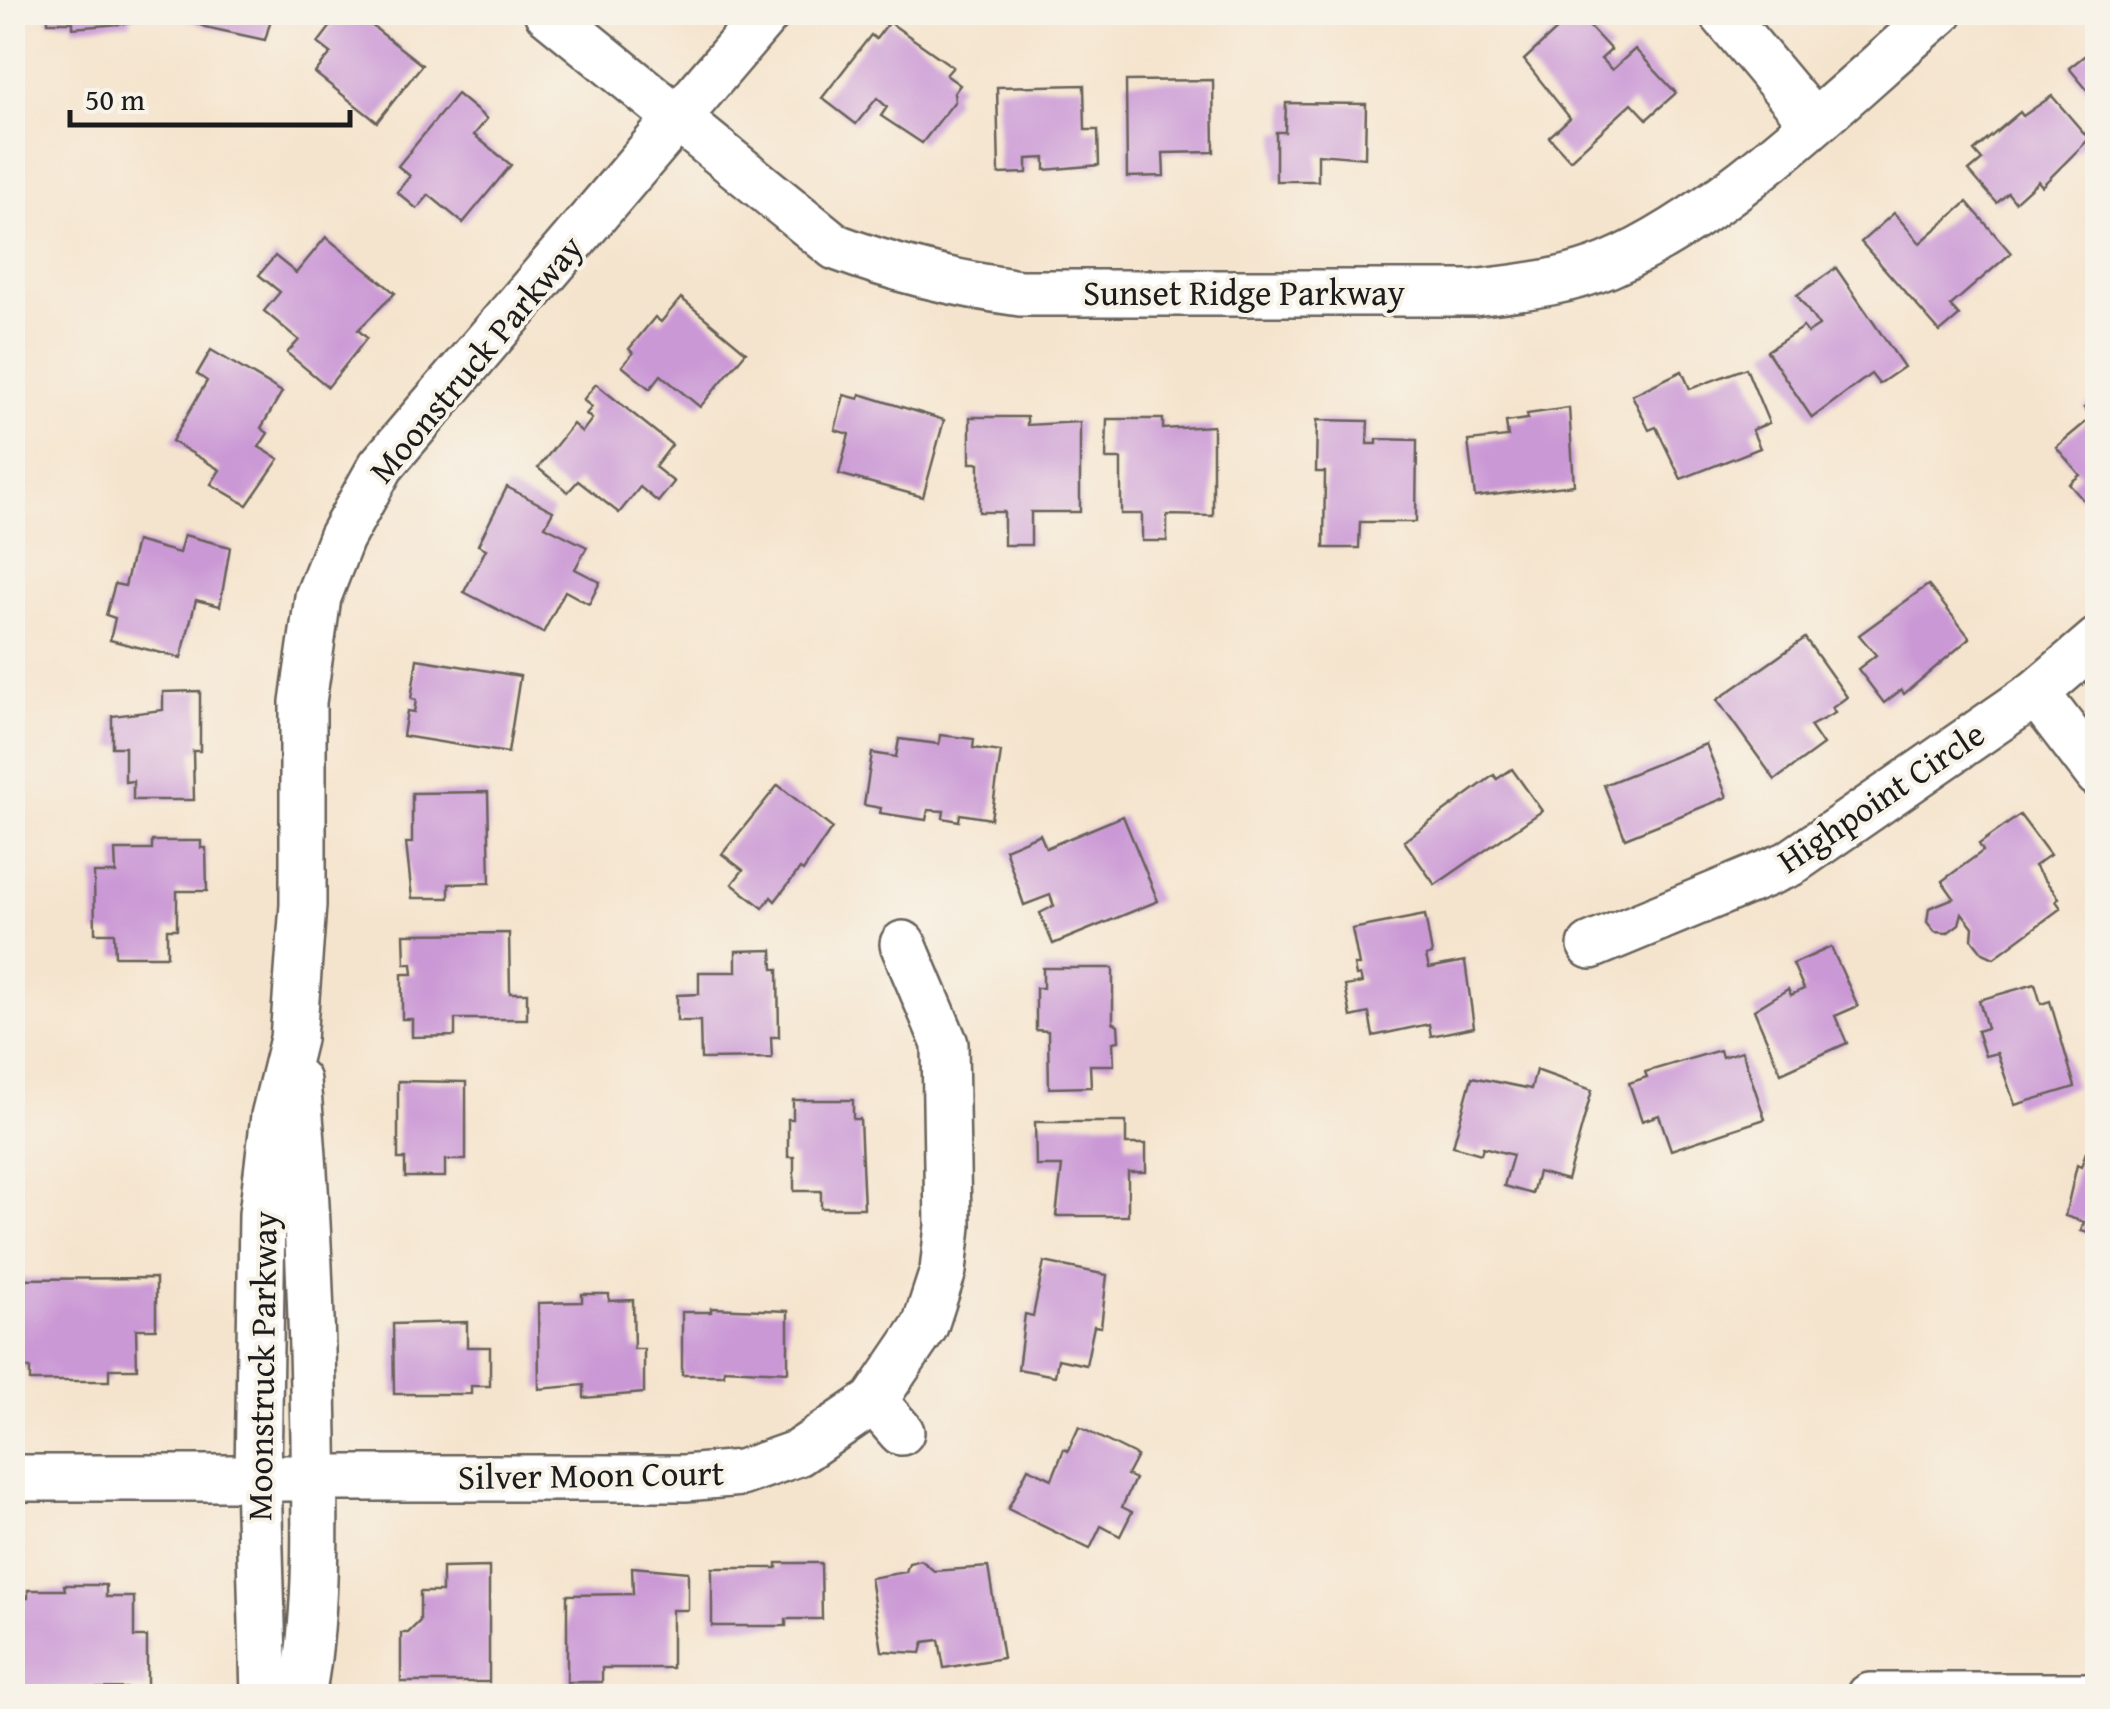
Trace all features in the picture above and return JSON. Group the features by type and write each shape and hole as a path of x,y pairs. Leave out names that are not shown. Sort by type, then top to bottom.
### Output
{"street":[{"name":"Sunset Ridge Parkway","path":"547,12 836,246 890,268 954,284 1020,293 1474,293 1546,283 1604,266 1661,240 1707,209 1940,12"},
{"name":"Moonstruck Parkway","path":"264,1696 308,1203 292,1039 303,905 303,702 318,597 342,538 381,466 768,12"},
{"path":"1722,12 1812,120"},
{"name":"Highpoint Circle","path":"1591,946 1789,864 2036,693 2098,640"},
{"path":"2036,693 2098,774"},
{"name":"Silver Moon Court","path":"12,1478 686,1478 740,1473 888,1417 925,1326 942,1271 948,1226 945,1044 903,944"},
{"name":"Moonstruck Parkway","path":"286,1478 314,1558 302,1696"},
{"path":"1870,1696 2098,1696"}],"building":[{"path":"48,12 131,12 131,23 73,28 73,22 48,22"},
{"path":"182,12 273,12 265,40 205,27 181,16"},
{"path":"1576,12 1611,50 1601,59 1612,70 1635,49 1676,93 1647,119 1632,103 1570,160 1549,137 1570,118 1524,60"},
{"path":"340,14 354,25 361,17 422,65 377,122 315,73 331,53 318,43"},
{"path":"889,22 953,67 946,75 960,85 954,93 955,101 922,143 881,116 887,107 877,98 856,124 822,98 871,35 876,39"},
{"path":"2098,45 2098,103 2069,68"},
{"path":"1213,80 1214,152 1163,153 1164,176 1127,177 1126,81"},
{"path":"1084,85 1085,130 1098,130 1099,165 1045,170 1045,158 1027,159 1027,173 999,174 997,87"},
{"path":"457,94 487,119 474,135 511,165 463,223 429,195 417,209 397,192 410,176 398,166"},
{"path":"2052,96 2089,139 2042,186 2038,181 2015,202 2008,193 1997,203 1969,171 1982,160 1974,151 2020,112 2023,116"},
{"path":"1286,103 1366,104 1365,158 1318,154 1318,181 1276,181 1276,132 1285,132"},
{"path":"1967,202 2011,253 1950,306 1959,316 1940,332 1861,242 1894,213 1920,243"},
{"path":"326,237 395,293 358,330 367,338 328,387 287,353 299,340 264,311 280,292 259,275 275,256 296,273"},
{"path":"1836,268 1904,367 1879,384 1871,374 1812,418 1767,351 1803,327 1808,333 1819,326 1797,295"},
{"path":"681,298 746,352 700,407 661,375 650,389 622,366 633,353 629,349 655,317 661,322"},
{"path":"211,350 282,392 261,428 268,433 259,447 279,459 247,505 211,484 220,470 172,441 207,381 197,374"},
{"path":"1746,368 1769,423 1752,430 1760,448 1681,479 1656,427 1649,430 1632,395 1682,371 1690,389"},
{"path":"596,384 672,445 655,467 674,482 658,502 640,487 619,513 578,481 568,492 538,468 573,424 582,432 592,419 586,414 592,407 583,400"},
{"path":"860,394 944,420 923,497 839,474 849,434 835,430 844,395 859,399"},
{"path":"2098,397 2098,517 2069,484 2080,475 2056,447 2092,417 2084,408"},
{"path":"1569,408 1574,485 1475,497 1468,441 1508,437 1506,422 1528,419 1527,414"},
{"path":"970,417 1027,417 1027,425 1080,422 1080,512 1031,512 1031,545 1004,545 1004,512 979,512 979,463 970,463"},
{"path":"1107,419 1163,419 1163,429 1213,426 1213,516 1167,515 1167,541 1142,541 1142,514 1121,514 1121,459 1106,459"},
{"path":"1317,420 1368,421 1367,444 1377,444 1377,439 1417,440 1416,522 1360,522 1359,548 1324,548 1325,472 1316,472"},
{"path":"507,487 553,511 545,526 587,547 575,569 600,582 589,604 565,591 543,633 464,592 486,549 478,545"},
{"path":"184,535 230,547 220,606 196,600 181,658 110,640 115,618 106,615 115,584 125,586 136,541 179,553"},
{"path":"1928,585 1970,638 1904,694 1901,690 1884,703 1858,669 1876,655 1859,635"},
{"path":"1805,638 1847,697 1832,708 1835,713 1810,726 1823,745 1775,780 1717,700"},
{"path":"417,659 520,676 508,753 403,736 407,711 414,712 416,700 411,699"},
{"path":"200,691 200,751 193,751 194,800 133,800 133,781 125,782 125,747 112,747 112,716 163,710 163,692"},
{"path":"940,735 974,739 973,748 1001,752 991,819 960,814 959,821 943,818 944,811 928,810 926,820 880,813 881,808 864,805 872,753 896,757 899,739 939,744"},
{"path":"1706,744 1727,797 1625,838 1604,785"},
{"path":"1512,769 1542,811 1435,885 1404,841 1494,775 1497,779"},
{"path":"778,785 832,828 803,871 800,869 775,901 771,897 763,908 732,884 743,870 722,854"},
{"path":"488,792 490,883 449,884 449,898 412,898 406,843 412,843 412,793"},
{"path":"2020,815 2050,855 2034,866 2059,898 2056,901 2061,908 1994,958 1983,953 1972,939 1973,927 1962,913 1959,924 1947,933 1935,932 1927,922 1929,908 1954,898 1942,881 1983,851 1979,844"},
{"path":"1123,816 1158,901 1053,944 1040,913 1054,906 1050,895 1024,905 1005,849 1040,834 1046,848"},
{"path":"152,841 201,841 201,848 206,848 207,891 177,891 177,929 167,929 167,956 115,956 114,933 95,933 94,873 116,873 115,850 152,850"},
{"path":"1425,915 1432,954 1426,956 1429,968 1465,961 1474,1027 1431,1036 1429,1024 1373,1036 1369,1013 1351,1017 1345,986 1362,983 1360,975 1356,976 1354,965 1359,965 1352,929"},
{"path":"509,933 510,993 527,993 527,1019 455,1019 455,1036 412,1037 412,1019 402,1019 402,974 413,974 412,964 405,964 404,934"},
{"path":"1831,947 1858,1006 1835,1016 1847,1043 1781,1073 1754,1010 1788,989 1791,995 1804,989 1793,964"},
{"path":"772,950 773,969 778,969 779,1037 771,1037 772,1058 701,1059 700,1021 677,1021 677,995 699,994 699,972 736,972 736,951"},
{"path":"1043,968 1113,968 1113,1022 1118,1025 1119,1041 1113,1042 1114,1065 1090,1065 1091,1087 1049,1088 1048,1031 1036,1030 1036,988 1043,988"},
{"path":"2035,984 2041,1004 2050,1001 2075,1087 2015,1105 1997,1053 1985,1056 1977,1031 1987,1028 1979,1000"},
{"path":"1720,1050 1722,1057 1742,1051 1765,1119 1671,1150 1659,1115 1642,1121 1629,1083 1647,1077 1645,1072"},
{"path":"1536,1070 1592,1090 1567,1180 1538,1172 1532,1194 1504,1186 1513,1155 1483,1147 1481,1154 1453,1146 1472,1077 1531,1089"},
{"path":"398,1081 466,1082 466,1160 445,1160 445,1177 405,1177 405,1159 398,1159"},
{"path":"793,1100 853,1100 853,1119 860,1119 864,1208 821,1208 821,1191 794,1191 794,1157 788,1157 788,1119 793,1119"},
{"path":"1035,1122 1126,1122 1126,1144 1146,1144 1146,1172 1128,1172 1128,1216 1056,1216 1062,1166 1036,1166"},
{"path":"2086,1152 2098,1155 2098,1236 2081,1231 2084,1222 2065,1216 2077,1165 2081,1167"},
{"path":"1044,1262 1107,1275 1101,1327 1094,1326 1086,1365 1058,1359 1055,1376 1018,1369 1025,1314 1033,1316"},
{"path":"156,1278 156,1329 136,1329 137,1369 109,1369 109,1381 30,1381 30,1368 12,1368 12,1279"},
{"path":"582,1294 609,1294 609,1301 633,1300 634,1349 644,1349 644,1393 584,1398 584,1385 539,1389 538,1303 582,1302"},
{"path":"711,1308 788,1311 788,1372 724,1369 724,1375 682,1375 682,1312 711,1312"},
{"path":"467,1322 467,1347 490,1347 490,1386 471,1386 471,1394 394,1394 393,1324"},
{"path":"1079,1427 1137,1456 1127,1475 1135,1479 1122,1507 1132,1512 1120,1536 1101,1526 1090,1549 1008,1509 1028,1468 1052,1479 1064,1449 1068,1451"},
{"path":"921,1560 934,1571 988,1567 1003,1658 944,1668 939,1640 924,1642 921,1653 882,1651 870,1578 906,1572 909,1563"},
{"path":"777,1563 821,1563 822,1619 786,1619 786,1626 712,1626 712,1568 777,1568"},
{"path":"489,1567 489,1682 401,1682 401,1633 408,1633 420,1621 420,1592 442,1592 442,1568"},
{"path":"632,1567 688,1572 688,1610 672,1610 672,1668 602,1668 602,1682 567,1682 567,1595 633,1594"},
{"path":"64,1585 106,1585 106,1597 134,1597 134,1637 147,1637 147,1688 12,1689 12,1598 28,1598 28,1590 65,1590"}]}
